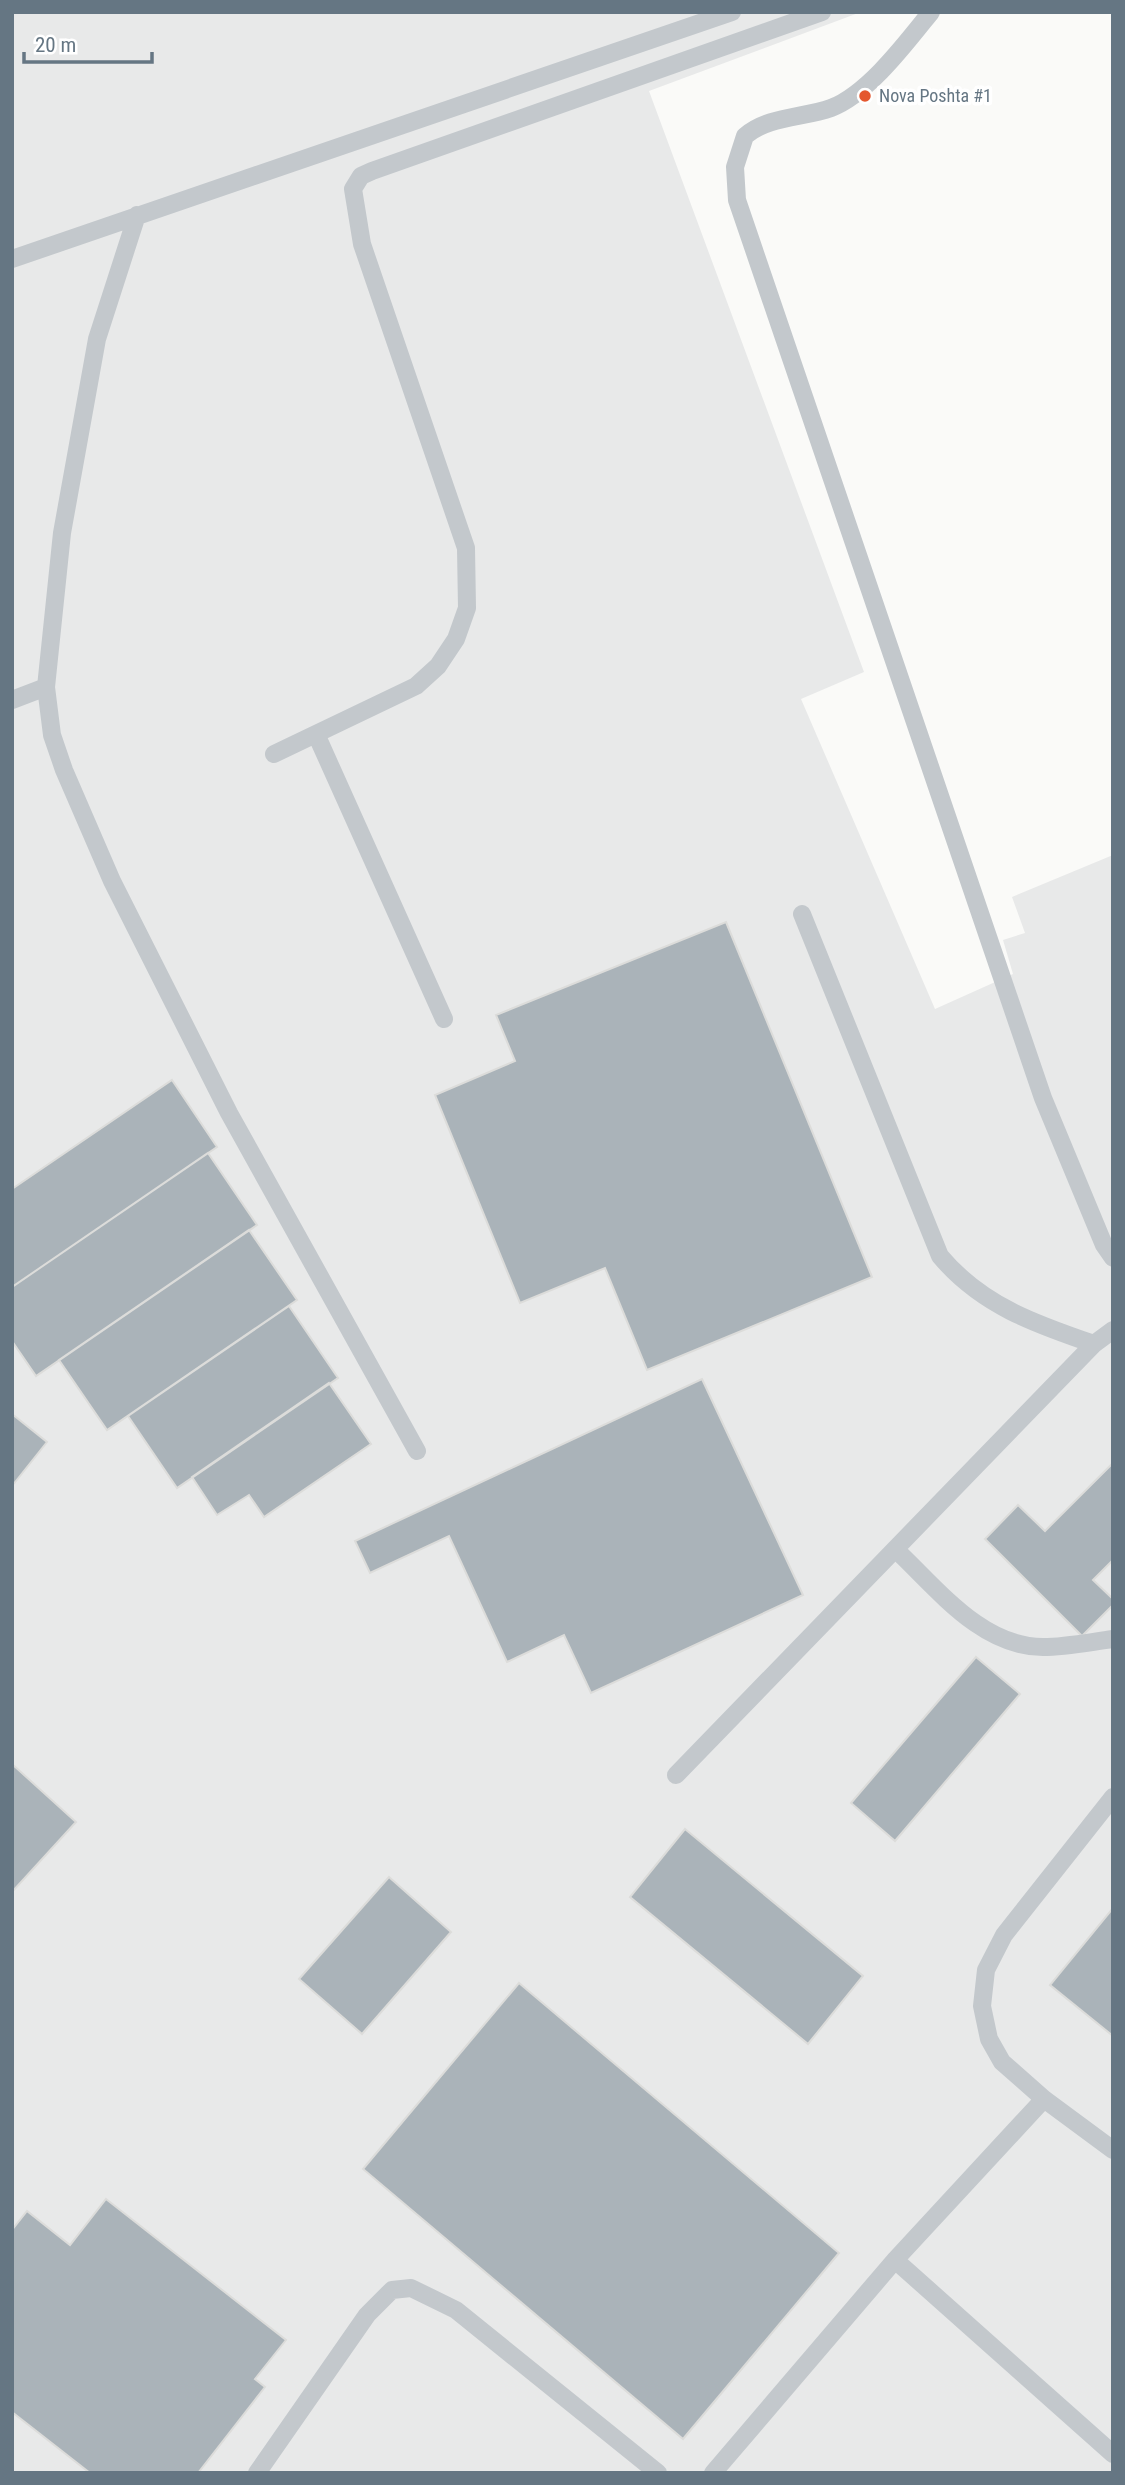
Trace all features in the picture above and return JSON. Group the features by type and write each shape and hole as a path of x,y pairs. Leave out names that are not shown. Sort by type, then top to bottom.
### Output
{"lane":[{"path":"274,754 416,686 438,666 456,639 467,608 466,548 362,244 353,189 355,183 372,171 822,12"},
{"path":"931,12 911,40 845,101 829,108 767,123 745,136 735,167 737,200 1043,1098 1104,1245 1113,1258"},
{"path":"12,259 730,13"},
{"path":"137,215 108,302 83,401 55,579 46,688 52,735 64,770 112,881 229,1114 417,1451"},
{"path":"12,700 46,688"},
{"path":"316,734 444,1019"},
{"path":"802,914 940,1256 959,1279 994,1304 1028,1321 1094,1344"},
{"path":"676,1775 1094,1344 1113,1330"},
{"path":"895,1549 974,1623 995,1635 1017,1643 1042,1647 1113,1639"},
{"path":"1113,1797 1004,1935 986,1970 982,2006 989,2039 1002,2063 1044,2099 1113,2150"},
{"path":"713,2473 895,2260 1044,2099"},
{"path":"895,2260 1113,2454"},
{"path":"257,2473 367,2315 392,2290 411,2288 424,2292 456,2310 658,2473"}],"shaded area":[{"path":"12,12 861,12 649,91 864,672 801,699 935,1009 1013,974 1003,940 1025,933 1012,897 1113,855 1113,2473 12,2473"}],"building":[{"path":"726,922 872,1277 647,1370 605,1268 520,1303 435,1095 515,1061 496,1015"},
{"path":"172,1080 217,1147 12,1287 12,1189"},
{"path":"208,1153 257,1225 36,1376 12,1341 12,1287"},
{"path":"249,1230 297,1300 107,1430 59,1360"},
{"path":"289,1306 338,1378 177,1488 128,1416"},
{"path":"702,1379 803,1595 591,1693 564,1635 507,1662 449,1536 370,1573 355,1541"},
{"path":"329,1383 371,1444 264,1517 249,1495 217,1515 192,1477"},
{"path":"12,1414 47,1442 12,1486"},
{"path":"1113,1463 1113,1560 1093,1580 1113,1599 1113,1605 1082,1636 985,1539 1018,1505 1045,1531"},
{"path":"976,1657 1020,1694 895,1841 851,1803"},
{"path":"12,1764 76,1822 12,1892"},
{"path":"685,1829 863,1976 808,2044 630,1897"},
{"path":"389,1877 451,1932 362,2034 299,1979"},
{"path":"1113,1908 1113,2036 1050,1985"},
{"path":"519,1983 839,2253 683,2439 363,2169"},
{"path":"106,2199 286,2340 255,2379 265,2387 198,2473 90,2473 12,2412 12,2230 27,2211 70,2245"}],"place":[{"name":"Nova Poshta #1","path":"865,96"}]}
